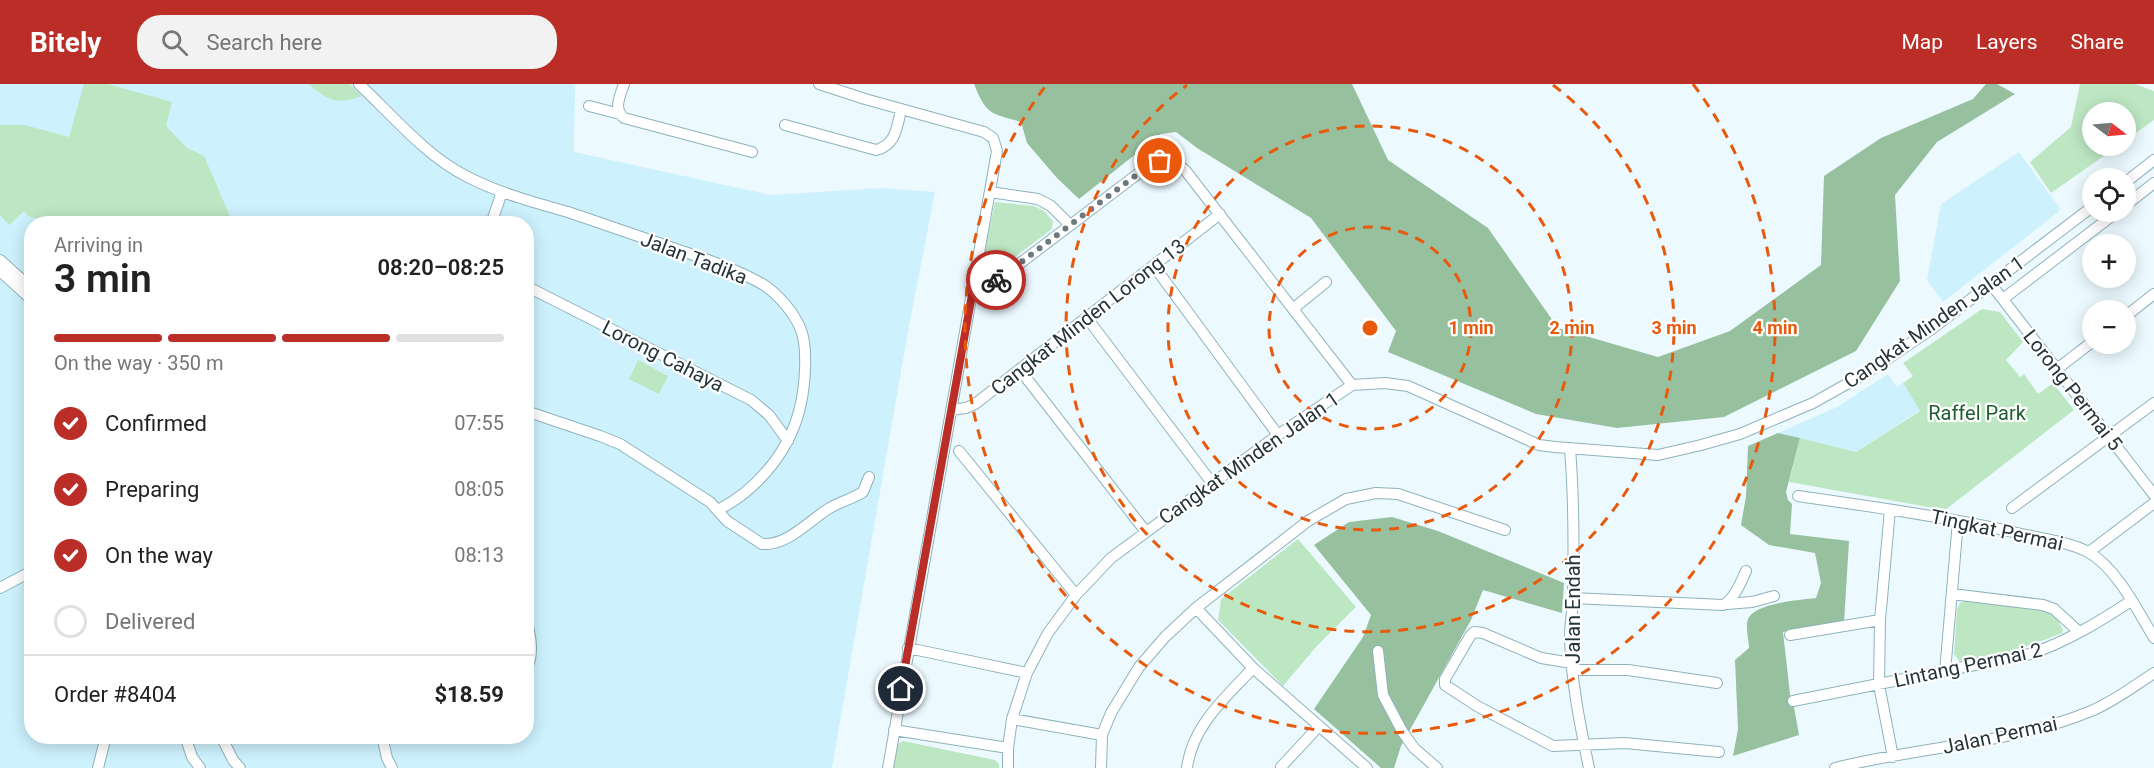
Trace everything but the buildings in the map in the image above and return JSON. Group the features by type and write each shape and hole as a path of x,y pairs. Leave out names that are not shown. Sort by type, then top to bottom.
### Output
{"street":[{"name":"Jalan Tadika","path":"359,84 443,162 464,175 502,192 734,270 765,286 783,303 801,329 803,338 804,382 797,419 788,441 771,466 736,501 718,510"},
{"path":"620,114 618,104 624,84"},
{"path":"826,85 901,110 984,132 990,136 997,151 888,768"},
{"path":"589,106 620,114 630,120 752,152"},
{"path":"785,125 876,150 886,147 893,140 901,110"},
{"path":"2136,174 2154,160"},
{"path":"975,278 994,280 1002,277 1143,170 1160,161 1178,164 1220,214 1352,385"},
{"path":"2136,197 2154,183"},
{"path":"494,216 502,192"},
{"path":"990,192 1038,199 1051,206 1070,225"},
{"name":"Cangkat Minden Lorong 13","path":"951,410 975,404 1220,214"},
{"name":"Cangkat Minden Jalan 1","path":"1008,768 1012,719 1027,673 1048,633 1076,595 1111,558 1278,435 1352,385 1385,382 1407,386 1539,445 1658,454 1701,445 1740,434 1813,403 1868,372 1991,284 2082,215"},
{"name":"Cangkat Minden Jalan 1","path":"2002,299 2104,222"},
{"path":"0,260 24,282"},
{"path":"1154,266 1278,435"},
{"path":"2,275 24,293"},
{"path":"1294,308 1326,282"},
{"name":"Lorong Permai 5","path":"1991,284 2154,495"},
{"name":"Lorong Cahaya","path":"534,290 751,400 763,409 788,441"},
{"path":"2136,308 2154,294"},
{"path":"1087,318 1212,483"},
{"path":"2057,369 2082,350"},
{"path":"1020,370 1146,532"},
{"path":"2012,508 2154,403"},
{"path":"534,414 620,444 710,502 727,521 762,544 768,544 803,528 828,509 849,501 863,492 869,477"},
{"name":"Jalan Endah","path":"1570,449 1573,480 1573,598 1570,635 1584,746 1589,768"},
{"path":"959,451 1076,595"},
{"path":"1101,768 1102,735 1139,667 1165,637 1196,608 1308,521 1346,499 1376,493 1398,494 1505,530"},
{"name":"Tingkat Permai","path":"1798,496 1958,521 2071,545 2089,552 2116,578 2154,638"},
{"path":"2089,552 2154,503"},
{"path":"1890,510 1880,620 1879,685 1893,757"},
{"path":"1945,672 1958,521"},
{"path":"1727,604 1746,571"},
{"path":"0,588 24,575"},
{"path":"1952,594 2043,605 2054,609 2079,632"},
{"path":"1573,598 1727,604 1752,602 1774,596"},
{"name":"Lintang Permai 2","path":"1793,700 2030,654 2049,648 2132,601"},
{"path":"1196,608 1253,668 1367,768"},
{"path":"1790,635 1880,620"},
{"path":"1717,683 1628,670 1573,666 1541,658 1483,633 1474,632 1445,680 1447,688 1553,746 1625,743 1719,752"},
{"path":"908,648 1027,673"},
{"path":"1378,651 1383,695 1414,748 1437,768"},
{"path":"1187,768 1192,747 1207,720 1253,668"},
{"name":"Jalan Permai","path":"1835,768 2016,733 2065,721 2093,711 2154,673"},
{"path":"1012,719 1102,735"},
{"path":"1281,767 1320,726"},
{"path":"894,729 1008,748"},
{"path":"96,767 103,744"},
{"path":"187,744 192,757 199,766"},
{"path":"194,744 199,757 199,766"},
{"path":"225,744 240,768"},
{"path":"384,744 387,758 393,768"}],"shaded area":[{"path":"0,84 573,84 575,86 574,152 771,195 882,188 935,192 907,337 832,768 0,768"},
{"path":"2019,152 2061,210 1943,302 1927,280 1941,204"},
{"path":"1888,374 1897,387 1903,383 1920,410 1856,452 1778,433 1837,407"}],"green space":[{"path":"84,84 108,84 172,102 166,126 187,148 204,156 230,216 28,216 24,211 9,225 0,215 0,125 25,125 69,137"},
{"path":"309,84 349,84 362,96 339,101 333,100"},
{"path":"974,84 1352,84 1388,160 1488,228 1558,328 1658,357 1730,331 1821,265 1824,176 1881,138 1973,99 1986,84 1997,84 2015,94 1937,142 1895,195 1900,281 1856,351 1724,417 1617,428 1536,414 1388,352 1396,331 1311,218 1197,148 1176,132 1161,134 1079,199 1057,178 1027,143 1021,122 991,112"},
{"path":"2080,84 2135,84 2154,91 2154,120 2136,133 2136,102 2082,102 2082,156 2104,156 2087,168 2082,168 2082,171 2051,193 2030,162 2071,127"},
{"path":"995,202 1034,206 1044,211 1053,221 1052,229 992,274 985,271 982,263"},
{"name":"Raffel Park","path":"1982,309 2000,312 2023,342 2006,360 2020,377 2024,374 2038,394 2053,383 2074,410 1945,510 1789,482 1800,438 1856,452 1920,411 1903,383 1913,376 1903,363"},
{"path":"638,360 668,376 659,394 629,379"},
{"path":"1778,433 1800,438 1786,492 1792,504 1790,534 1849,541 1844,623 1783,632 1791,703 1794,707 1799,735 1733,756 1738,729 1735,660 1749,648 1748,619 1759,609 1768,606 1816,598 1821,583 1815,553 1769,545 1741,525 1746,496 1748,446"},
{"path":"1392,517 1438,531 1564,583 1562,613 1483,590 1471,620 1401,746 1394,768 1381,768 1314,709 1363,637 1371,615 1314,545 1349,522"},
{"path":"1298,539 1356,607 1316,647 1283,686 1218,620 1221,599"},
{"path":"1968,600 2050,612 2056,617 2063,630 2062,633 1996,655 1959,661 1954,654 1957,609 1960,603"},
{"path":"903,741 995,760 999,768 892,768 896,745"}],"way so far":[{"path":"996,280 1143,170 1160,161"}],"route":[{"path":"901,689 975,278 996,280"}]}
